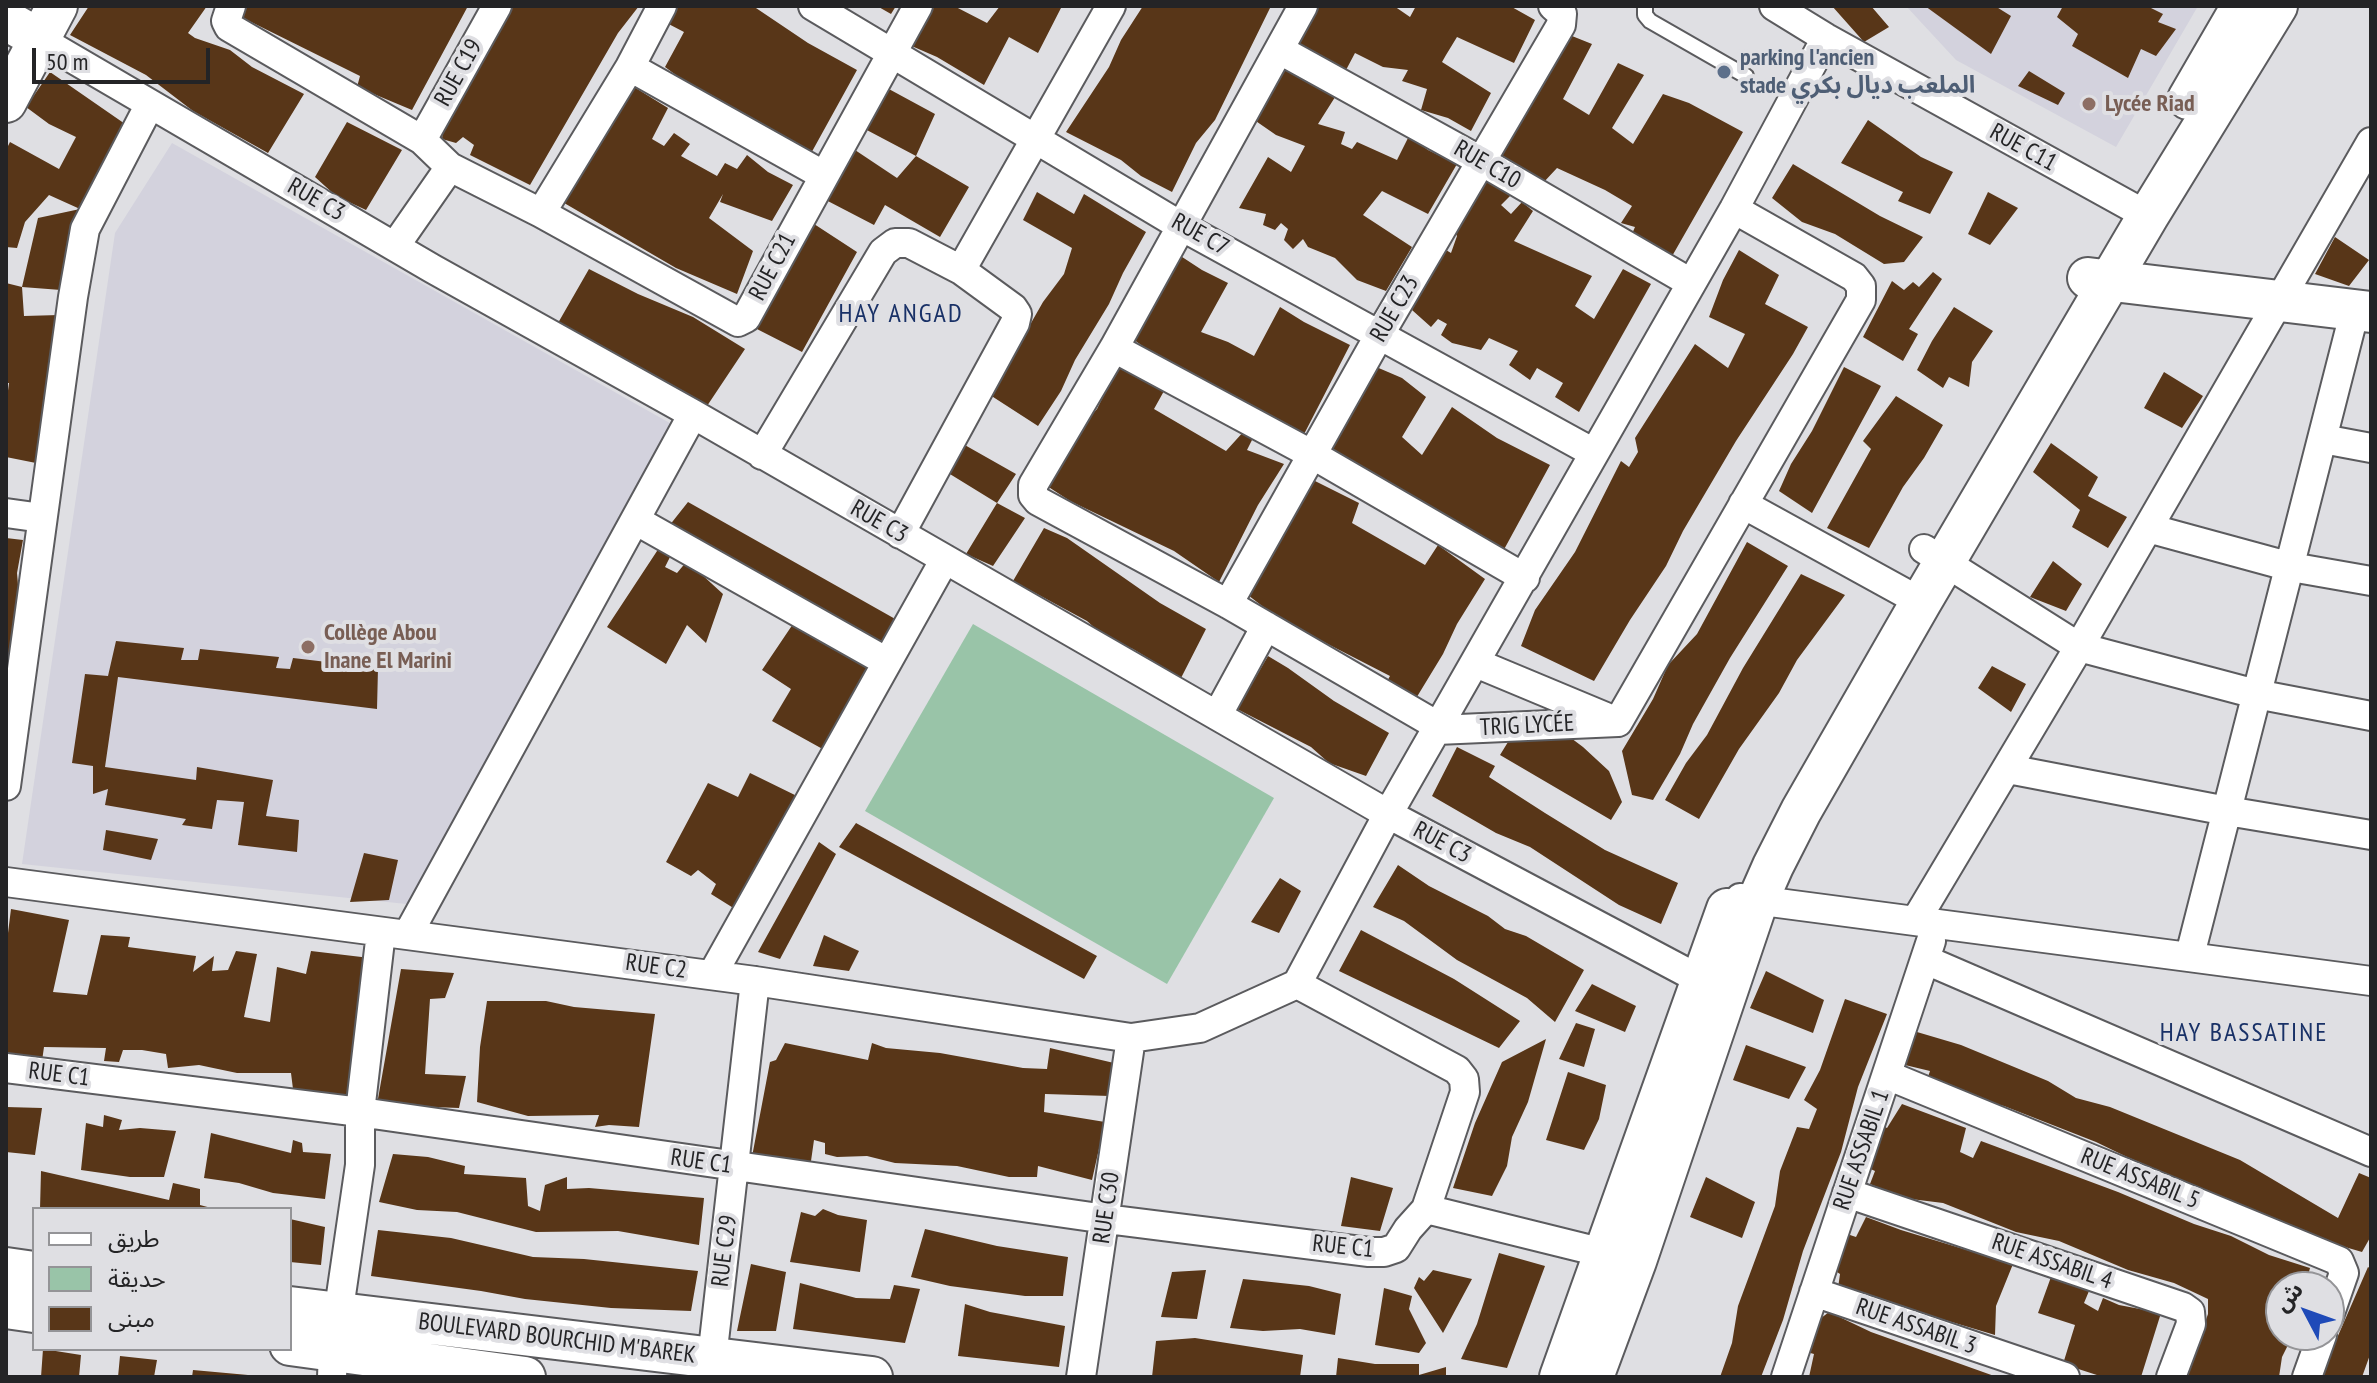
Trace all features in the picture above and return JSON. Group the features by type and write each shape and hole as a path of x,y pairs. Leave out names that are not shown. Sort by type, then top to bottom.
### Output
{"main road":[{"path":"1593,1377 1621,1258 1767,826 1911,596 2098,279 2242,6"},
{"path":"2137,210 2277,6"},
{"path":"6,102 34,22"},
{"path":"2098,279 2363,311"},
{"path":"1560,1377 1621,1258"},
{"path":"6,1268 32,1272"},
{"path":"6,1308 32,1312"},
{"name":"BOULEVARD BOURCHID M'BAREK","path":"292,1309 335,1347 525,1377"},
{"name":"BOULEVARD BOURCHID M'BAREK","path":"292,1345 872,1377"}],"street":[{"name":"RUE C21","path":"231,6 226,21 229,27 422,140 450,167 541,213 738,322 746,318 918,6"},
{"name":"RUE C19","path":"422,140 497,6"},
{"path":"541,213 630,67 662,6"},
{"name":"RUE C7","path":"813,6 1181,226 1594,453"},
{"path":"961,270 1111,6"},
{"path":"1303,6 1114,348 1033,485 1033,495 1038,501 1228,604 1438,728"},
{"name":"RUE C11","path":"1774,6 1826,38 2137,210"},
{"name":"RUE C23","path":"1228,604 1380,334 1561,25 1558,10"},
{"name":"RUE C3","path":"34,22 150,104 395,246 1388,814 1712,986"},
{"path":"1621,1258 1426,1209 1465,1092 1464,1079 1457,1070 1297,984 1388,814 1734,209 1826,38"},
{"name":"RUE C10","path":"1280,50 1481,161 1691,283"},
{"path":"630,67 823,175"},
{"path":"6,786 85,229 150,104"},
{"name":"RUE ASSABIL 1","path":"1786,1377 1926,960 1926,921 2008,769 2371,142"},
{"path":"395,246 450,167"},
{"path":"1476,663 1618,722 1861,300 1861,286 1854,277 1734,209"},
{"path":"762,455 883,252 895,243 909,243 961,270 1013,308 1017,314 1015,323 900,534"},
{"path":"2190,955 2323,439 2363,311"},
{"path":"1114,348 1313,455 1525,578"},
{"path":"335,1347 360,1165 360,1112 394,933 637,521 693,414"},
{"path":"2323,439 2371,448"},
{"path":"1743,504 1911,596"},
{"path":"6,513 42,518"},
{"path":"637,521 887,662"},
{"path":"2148,528 2291,567 2371,581"},
{"path":"1935,555 2079,647 2256,694 2371,716"},
{"path":"712,975 945,559"},
{"path":"1218,714 1266,626"},
{"name":"TRIG LYCÉE","path":"1438,728 1618,722"},
{"path":"2008,769 2371,835"},
{"name":"RUE C2","path":"6,882 712,975 1131,1038 1200,1028 1297,984"},
{"path":"1744,899 2371,981"},
{"path":"1926,960 2371,1152"},
{"name":"RUE C29","path":"712,1367 755,981"},
{"name":"RUE C30","path":"1081,1377 1131,1038"},
{"name":"RUE C1","path":"6,1068 360,1112 1106,1219 1369,1252 1396,1248 1426,1209"},
{"name":"RUE ASSABIL 5","path":"1887,1075 2339,1261 2343,1271"},
{"name":"RUE ASSABIL 4","path":"1847,1193 2183,1307 2190,1312 2191,1324 2171,1377"},
{"name":"RUE ASSABIL 3","path":"1814,1292 2065,1377"},
{"path":"2307,1377 2316,1351"}],"lane":[{"path":"1645,6 1645,15 1650,21 1746,76"}],"shaded area":[{"name":"Lycée Riad","path":"1906,6 2198,6 2116,147 1956,60"},
{"name":"Collège Abou Inane El Marini","path":"172,143 684,431 416,905 22,864 115,233"}],"green space":[{"path":"973,624 1274,798 1167,984 865,811"}],"building":[{"path":"89,6 207,6 188,33 230,50 252,67 304,94 268,153 193,111 146,75 70,35"},
{"path":"245,6 468,6 412,110 357,87 360,76 239,16"},
{"path":"508,6 639,6 618,33 530,185 470,155 474,145 463,137 456,143 442,139 443,129"},
{"path":"667,6 753,6 808,43 857,70 809,157 711,101 665,67 684,32 659,19"},
{"path":"877,6 896,6 891,14"},
{"path":"927,6 954,6 987,23 1000,6 1062,6 1038,53 1009,37 984,85 937,57 907,44"},
{"path":"1143,6 1271,6 1215,120 1196,143 1172,192 1141,176 1121,160 1066,132 1109,67 1121,40"},
{"path":"1317,6 1394,6 1410,17 1416,6 1510,6 1535,20 1514,63 1457,37 1446,55 1442,62 1491,93 1471,131 1448,118 1421,110 1427,89 1402,81 1408,70 1383,67 1355,53 1346,70 1297,43"},
{"path":"1832,6 1871,6 1889,27 1864,42"},
{"path":"1925,6 1995,6 2011,16 1991,54"},
{"path":"2063,6 2147,6 2163,14 2158,22 2176,29 2156,56 2141,49 2128,78 2072,46 2078,34 2057,17"},
{"path":"1567,34 1592,44 1563,99 1589,115 1618,63 1644,75 1612,128 1633,144 1663,94 1689,103 1743,132 1671,258 1631,236 1635,227 1621,223 1632,206 1605,190 1557,168 1543,183 1522,168 1487,157"},
{"path":"1283,63 1337,94 1318,124 1345,132 1341,144 1352,149 1357,142 1397,160 1409,136 1428,150 1457,164 1428,214 1382,191 1363,215 1412,247 1386,291 1357,280 1335,258 1308,247 1303,239 1293,249 1284,240 1288,229 1281,223 1275,230 1263,225 1266,214 1239,208 1268,157 1291,172 1305,146 1276,135 1250,117"},
{"path":"2029,71 2065,93 2058,105 2018,86"},
{"path":"50,72 128,126 80,209 49,195 25,222 17,248 6,247 6,150 10,142 59,169 76,137 49,124 26,107"},
{"path":"626,82 668,108 652,139 664,146 674,133 690,144 681,156 717,176 725,163 737,169 747,155 768,172 793,185 772,221 720,202 723,194 709,218 753,251 737,294 676,268 559,200"},
{"path":"887,88 935,114 916,156 863,128"},
{"path":"1868,120 1921,157 1953,172 1930,214 1898,201 1903,192 1841,163"},
{"path":"347,122 402,150 366,210 336,196 315,177"},
{"path":"855,150 897,178 916,156 969,187 940,237 885,205 874,225 822,198"},
{"path":"1793,164 1880,216 1923,237 1904,262 1884,264 1835,234 1802,222 1772,198"},
{"path":"1482,178 1512,194 1501,205 1511,214 1522,202 1533,211 1514,241 1592,276 1575,306 1594,319 1623,269 1651,284 1579,412 1555,397 1563,383 1537,368 1530,380 1509,365 1518,351 1489,338 1481,350 1452,343 1441,335 1447,324 1438,319 1431,327 1412,310 1441,247 1451,253 1457,236 1452,226"},
{"path":"1037,192 1074,214 1084,194 1146,232 1061,391 1038,426 990,395 1043,302 1064,274 1072,248 1023,220"},
{"path":"1988,192 2018,208 1990,245 1968,234"},
{"path":"80,209 61,290 22,287 38,218"},
{"path":"811,222 857,252 802,352 751,326"},
{"path":"2335,237 2369,260 2349,286 2315,274"},
{"path":"1739,250 1779,275 1765,304 1808,327 1736,441 1666,566 1594,681 1521,646 1535,610 1575,552 1621,461 1629,467 1638,452 1635,438 1695,344 1728,368 1745,334 1709,317"},
{"path":"1176,253 1228,283 1201,332 1254,356 1280,307 1350,345 1301,440 1155,355 1130,337"},
{"path":"589,269 693,317 745,349 705,409 632,370 608,351 558,323"},
{"path":"1933,272 1942,279 1909,329 1918,334 1903,361 1863,337 1892,281 1904,290 1913,282 1919,287"},
{"path":"6,283 22,287 24,316 59,315 36,463 6,457 9,383 6,383"},
{"path":"1954,307 1993,331 1972,362 1969,387 1949,377 1943,388 1917,370"},
{"path":"1120,362 1164,391 1154,409 1226,451 1245,430 1255,434 1247,450 1284,464 1258,505 1219,582 1174,551 1070,501 1044,484 1074,434 1097,409"},
{"path":"1374,366 1402,378 1426,397 1402,437 1422,455 1452,407 1497,438 1550,465 1501,555 1326,453"},
{"path":"1844,367 1881,386 1812,513 1779,491"},
{"path":"2164,372 2203,396 2182,428 2144,408"},
{"path":"1896,396 1943,425 1869,548 1827,528 1871,449 1863,441"},
{"path":"2051,443 2098,477 2088,496 2127,517 2108,548 2072,527 2080,510 2033,472"},
{"path":"963,444 1016,474 997,503 945,471"},
{"path":"1315,481 1359,503 1352,523 1425,565 1438,545 1485,579 1415,700 1385,685 1390,676 1316,638 1266,609 1244,592 1283,525"},
{"path":"688,502 897,620 881,648 669,526"},
{"path":"997,503 1025,518 993,566 966,554"},
{"path":"1044,528 1067,538 1160,603 1206,629 1181,678 1133,649 1107,639 1087,621 1013,581"},
{"path":"6,538 23,540 17,573 20,608 7,681"},
{"path":"1747,542 1788,566 1730,658 1653,800 1632,795 1622,751 1653,699 1668,665 1697,634"},
{"path":"659,548 670,557 665,567 677,573 687,561 723,594 706,643 687,625 666,664 607,627"},
{"path":"2053,561 2082,584 2066,611 2030,597"},
{"path":"1801,574 1845,595 1797,660 1779,693 1739,749 1699,819 1665,800 1686,763 1707,735 1743,668"},
{"path":"793,624 873,668 828,752 772,721 791,689 762,670"},
{"path":"116,641 184,648 181,660 198,660 200,649 279,657 276,668 290,669 293,658 378,668 377,709 118,677 105,767 196,780 197,767 273,780 266,816 299,820 297,852 238,845 244,802 217,800 212,829 182,825 186,819 105,805 108,789 93,794 93,766 72,763 85,674 108,676"},
{"path":"1268,656 1334,701 1389,733 1366,776 1329,763 1311,747 1237,709"},
{"path":"1992,666 2026,684 2011,712 1978,688"},
{"path":"1555,726 1609,771 1622,802 1611,820 1500,755 1516,729"},
{"path":"1457,747 1495,766 1489,777 1605,850 1678,883 1661,924 1619,905 1530,847 1496,833 1432,796"},
{"path":"750,773 801,798 735,909 711,894 716,884 698,870 691,876 666,862 708,783 738,797"},
{"path":"856,823 1097,956 1084,979 839,847"},
{"path":"106,830 158,839 151,860 103,850"},
{"path":"819,842 836,854 780,959 758,952"},
{"path":"364,853 398,860 389,900 350,902"},
{"path":"1398,865 1429,886 1488,916 1505,929 1526,936 1584,970 1555,1022 1527,998 1457,960 1404,921 1373,907"},
{"path":"1280,878 1301,891 1279,933 1251,922"},
{"path":"11,909 69,920 53,992 87,995 101,935 130,937 128,947 196,956 193,972 214,956 212,971 228,970 236,951 257,954 244,1017 270,1022 277,967 306,974 311,951 370,958 346,1103 294,1097 291,1073 237,1073 199,1065 168,1068 166,1054 142,1050 123,1050 119,1062 104,1061 106,1048 44,1047 42,1061 6,1056 6,949"},
{"path":"1361,930 1454,979 1520,1021 1499,1048 1339,971"},
{"path":"824,935 859,951 849,971 813,966"},
{"path":"401,969 454,973 445,998 430,999 425,1074 466,1076 459,1108 433,1107 431,1119 376,1110"},
{"path":"1766,971 1824,1000 1813,1033 1750,1008"},
{"path":"1592,984 1636,1006 1625,1032 1575,1011"},
{"path":"1845,999 1887,1014 1858,1087 1841,1152 1803,1251 1783,1320 1761,1377 1720,1377 1732,1343 1738,1306 1775,1206 1780,1171 1797,1127 1809,1129 1817,1109 1804,1100 1820,1070"},
{"path":"487,1001 546,1001 574,1007 655,1014 639,1127 595,1127 599,1115 528,1116 477,1102 480,1047"},
{"path":"1576,1023 1595,1029 1584,1067 1559,1059"},
{"path":"1917,1032 1961,1045 2048,1081 2076,1098 2110,1107 2240,1160 2338,1218 2359,1173 2371,1178 2371,1236 2362,1252 2328,1242 2096,1142 2004,1106 1973,1100 1926,1083 1930,1071 1905,1065"},
{"path":"1546,1039 1528,1102 1512,1137 1507,1166 1492,1196 1453,1188 1475,1123 1502,1062"},
{"path":"785,1043 868,1060 872,1043 886,1048 940,1053 1023,1068 1047,1069 1050,1048 1114,1063 1110,1096 1045,1094 1044,1112 1105,1122 1092,1180 1038,1166 1037,1177 1009,1177 957,1166 895,1163 867,1156 837,1157 825,1154 825,1143 814,1140 810,1168 751,1162 770,1062 776,1060"},
{"path":"1746,1045 1806,1067 1789,1099 1733,1080"},
{"path":"1568,1072 1606,1085 1599,1119 1584,1150 1546,1140"},
{"path":"1902,1104 1966,1128 1960,1152 1973,1158 1981,1141 2231,1236 2269,1255 2310,1268 2309,1271 2265,1271 2265,1351 2285,1351 2279,1377 2186,1377 2208,1314 2208,1299 2174,1283 2128,1270 2059,1241 2016,1232 1943,1203 1903,1198 1870,1184 1875,1171 1864,1166 1878,1123 1887,1128"},
{"path":"6,1107 42,1108 35,1155 6,1152"},
{"path":"104,1115 122,1120 119,1130 176,1131 164,1177 130,1177 81,1170 86,1123 103,1127"},
{"path":"211,1133 291,1153 293,1140 302,1143 303,1152 331,1154 325,1199 273,1193 239,1183 204,1178"},
{"path":"393,1154 428,1157 465,1166 464,1174 526,1178 528,1206 540,1211 545,1185 567,1177 567,1189 589,1188 704,1198 699,1245 618,1231 536,1232 457,1212 417,1210 379,1202"},
{"path":"41,1171 169,1200 173,1183 200,1189 200,1205 208,1207 40,1207"},
{"path":"1351,1177 1393,1188 1380,1231 1341,1226"},
{"path":"1706,1177 1755,1202 1742,1238 1690,1217"},
{"path":"823,1209 867,1220 860,1272 790,1262 801,1212 815,1216"},
{"path":"1866,1217 2013,1264 1996,1306 1995,1335 1838,1288 1840,1274 1828,1266 1844,1233 1856,1237"},
{"path":"292,1219 325,1227 321,1265 292,1262"},
{"path":"925,1229 997,1246 1068,1257 1063,1296 1025,1296 950,1286 911,1277"},
{"path":"378,1230 451,1238 533,1257 698,1271 691,1311 611,1308 525,1299 371,1276"},
{"path":"1499,1253 1545,1266 1507,1368 1461,1359 1477,1324"},
{"path":"751,1264 786,1272 776,1331 737,1331"},
{"path":"2368,1267 2371,1269 2371,1352 2362,1377 2320,1377 2331,1351 2345,1351 2345,1320"},
{"path":"1206,1270 1197,1319 1161,1317 1172,1272"},
{"path":"1433,1270 1472,1279 1443,1333 1414,1288 1419,1277 1424,1281"},
{"path":"2051,1277 2089,1291 2084,1303 2098,1311 2103,1298 2119,1305 2161,1313 2141,1377 2103,1377 2063,1364 2075,1325 2038,1313"},
{"path":"1243,1279 1309,1286 1341,1294 1335,1335 1300,1329 1263,1331 1230,1328"},
{"path":"800,1283 856,1298 890,1299 894,1285 920,1289 905,1343 793,1329"},
{"path":"1384,1288 1412,1296 1409,1309 1426,1343 1419,1353 1375,1345"},
{"path":"965,1304 990,1312 1065,1326 1059,1367 958,1356"},
{"path":"1829,1312 1871,1332 1997,1377 1809,1377 1814,1354 1803,1351 1812,1325"},
{"path":"1195,1338 1303,1355 1300,1377 1152,1377 1156,1341"},
{"path":"43,1351 81,1355 79,1377 41,1377"},
{"path":"120,1356 157,1360 154,1377 118,1377"},
{"path":"1338,1358 1375,1364 1419,1364 1419,1375 1446,1367 1446,1377 1336,1377"},
{"path":"193,1370 248,1375 248,1377 192,1377"}],"place":[{"name":"parking l'ancien stade الملعب ديال بكري","path":"1724,72"},
{"name":"Lycée Riad","path":"2089,104"},
{"name":"Collège Abou Inane El Marini","path":"308,647"}],"district":[{"name":"HAY ANGAD","path":"901,315"},
{"name":"HAY BASSATINE","path":"2244,1034"}]}
